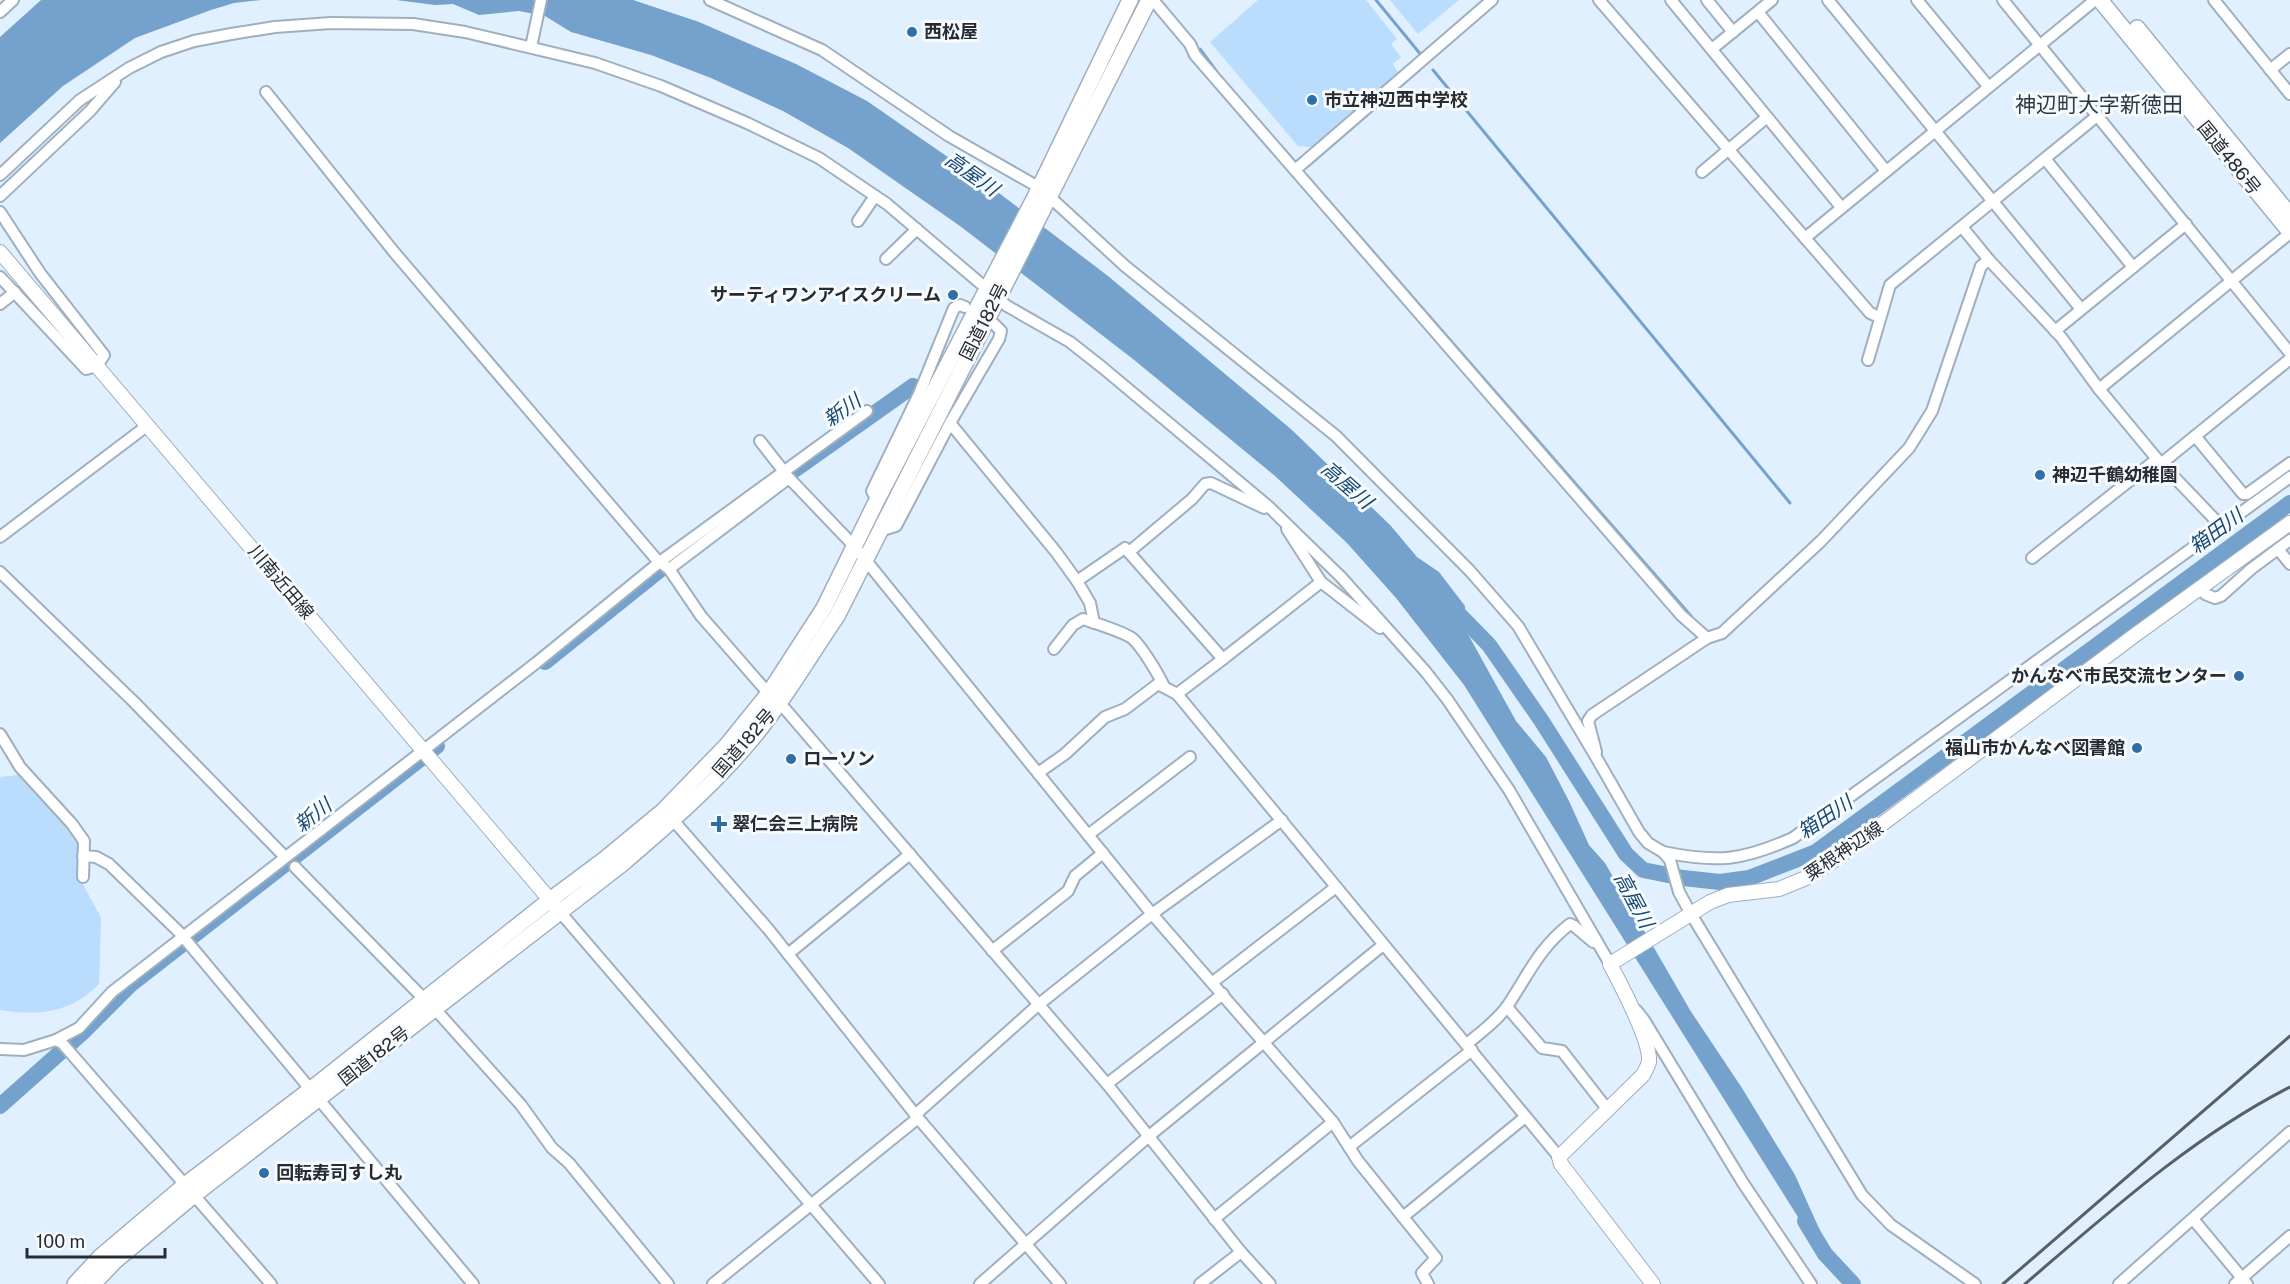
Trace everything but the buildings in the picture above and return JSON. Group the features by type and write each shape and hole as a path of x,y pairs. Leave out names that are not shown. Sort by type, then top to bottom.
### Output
{"highway":[{"name":"国道182号","path":"1041,198 1130,0"},
{"name":"国道182号","path":"860,553 877,500 1151,0"},
{"name":"国道486号","path":"2100,0 2290,232"},
{"name":"国道486号","path":"2114,0 2290,215"},
{"name":"国道182号","path":"430,1004 560,912 622,864 673,820 744,748 824,608 860,553 879,531 994,289"},
{"name":"国道182号","path":"75,1284 100,1257 430,1004 550,900 605,859 663,811 774,698"},
{"name":"国道182号","path":"93,1284 189,1190"}],"main road":[{"name":"川南近田線","path":"0,252 560,912"},
{"name":"粟根神辺線","path":"1612,963 1710,902 1728,895 1779,889 1806,878 1822,868 2125,642 2290,523"},
{"path":"1612,963 1631,1005 1647,1048 1649,1062 1643,1075 1559,1157 1561,1164 1653,1284"}],"street":[{"path":"0,12 13,0"},
{"path":"532,43 541,0"},
{"path":"710,0 822,50 1041,198 1336,435 1470,571 1518,626 1639,832 1648,843 1667,856 1729,859 1765,850 1793,838 2290,477"},
{"path":"1151,0 1190,44 1195,55 1682,615 1707,638"},
{"path":"1295,170 1492,0"},
{"path":"1599,0 1870,313 1879,317"},
{"path":"1671,0 1841,207"},
{"path":"1707,0 1733,32"},
{"path":"1712,49 1772,0"},
{"path":"1828,0 2081,309"},
{"path":"1917,0 1988,86"},
{"path":"2003,0 2290,353"},
{"path":"1805,238 2095,0"},
{"path":"2214,0 2290,94"},
{"path":"1758,12 1886,171"},
{"path":"0,175 80,100 161,52 194,41 275,27 331,23 413,24 532,43 661,86 747,123 819,158 875,196 994,289 1103,368 1268,506 1341,577 1447,699 1509,790 1602,950 1612,963"},
{"path":"2270,70 2290,54"},
{"path":"0,196 90,111 116,81 129,74 129,69"},
{"path":"266,92 394,252 657,560 665,565 700,616 910,854 1107,1084 1214,1219 1270,1284"},
{"path":"1868,360 1890,285 2046,160 2097,116"},
{"path":"1702,172 1766,118"},
{"path":"2046,160 2133,267"},
{"path":"858,221 875,196"},
{"path":"0,277 86,369 97,366 104,355 40,273 2,218"},
{"path":"2055,331 2186,225"},
{"path":"1962,227 1989,260 2055,331 2099,389 2159,461 2221,526"},
{"path":"886,259 917,229"},
{"path":"2099,389 2290,232"},
{"path":"1596,757 1588,721 1592,716 1707,638 1722,633 1821,541 1909,448 1932,411 1981,267 1989,260"},
{"path":"0,304 15,292"},
{"path":"877,500 872,491 919,394 954,308 960,305 965,307"},
{"path":"879,531 896,526 950,423 999,339 1001,331 994,324"},
{"path":"2032,558 2195,436 2290,359"},
{"path":"0,1049 24,1050 62,1045 112,992 187,941 285,857 428,754 665,565 867,411"},
{"path":"950,423 1056,552 1077,581 1090,603 1094,623"},
{"path":"0,537 148,425"},
{"path":"2195,436 2243,494 2247,494 2290,463"},
{"path":"760,441 787,474 860,553 1152,914 1333,1122 1358,1161 1436,1258 1422,1273 1423,1282"},
{"path":"1129,552 1192,499 1205,484 1211,483 1264,508 1268,506"},
{"path":"1287,523 1287,528 1322,582 1389,635 1394,636"},
{"path":"2201,589 2205,594 2215,598 2221,596 2251,569 2290,540"},
{"path":"1077,581 1125,548 1223,659"},
{"path":"2278,549 2290,564"},
{"path":"0,572 134,702 285,857"},
{"path":"1177,694 1322,582"},
{"path":"1054,649 1073,625 1083,620 1094,623 1132,638 1164,687"},
{"path":"1038,773 1065,754 1105,717 1125,709 1158,684 1177,694 1470,1047 1524,1118 1559,1157"},
{"path":"0,734 20,767 84,841 84,877"},
{"path":"1088,835 1190,757"},
{"path":"673,820 788,954 917,1116 1060,1284"},
{"path":"713,1284 917,1116 1038,1005 1152,914 1282,820"},
{"path":"992,951 1068,891 1075,876 1103,853"},
{"path":"788,954 910,854"},
{"path":"83,856 96,857 109,864 187,941 473,1284"},
{"path":"1667,856 1687,916 1862,1195 1891,1225 1975,1284"},
{"path":"295,867 430,1004 521,1105 552,1148 569,1163 668,1284"},
{"path":"1213,982 1336,887"},
{"path":"560,912 879,1284"},
{"path":"1349,1147 1470,1047 1507,1007 1529,968 1553,937 1570,924 1602,950"},
{"path":"980,1284 1149,1136 1383,945"},
{"path":"1107,1084 1223,994"},
{"path":"1631,1005 1644,1020 1743,1183 1811,1284"},
{"path":"1507,1007 1542,1048 1562,1051 1608,1110"},
{"path":"62,1045 271,1284"},
{"path":"1403,1217 1524,1118"},
{"path":"1214,1219 1333,1122"},
{"path":"2120,1284 2290,1132"},
{"path":"2193,1219 2242,1282 2290,1236"},
{"path":"1200,1284 1241,1252"}],"shaded area":[{"name":"市立神辺西中学校","path":"1258,0 1366,0 1397,39 1391,44 1401,57 1393,64 1398,73 1311,147 1298,146 1210,42"},
{"path":"1390,0 1459,0 1418,34"},
{"path":"27,774 79,835 80,879 101,918 99,984 88,994 66,1007 28,1013 0,1010 0,777"}],"water":[{"path":"41,0 261,0 234,3 135,38 63,86 0,143 0,37"},
{"path":"396,0 633,0 699,22 796,64 867,101 991,187 1108,276 1292,430 1391,526 1417,557 1439,572 1465,606 1464,627 1516,721 1546,757 1589,845 1605,863 1690,1010 1742,1088 1795,1175 1822,1235 1813,1241 1464,685 1396,598 1347,543 1275,476 1133,359 960,226 848,148 783,111 711,78 651,55 571,32 545,16 519,11 479,15 453,4 435,5"}],"waterway":[{"path":"1376,0 1422,56"},
{"path":"1200,49 1217,72"},
{"path":"1309,165 1419,70"},
{"path":"1433,70 1790,503"},
{"path":"1280,145 1297,164"},
{"path":"1307,176 1691,616"},
{"name":"新川","path":"793,471 913,386 916,390"},
{"name":"箱田川","path":"1450,605 1489,645 1541,720 1626,854 1643,870 1720,882 1749,878 1816,852 2290,503"},
{"name":"新川","path":"545,662 661,569"},
{"name":"新川","path":"0,1106 82,1033 130,985 437,746"},
{"name":"高屋川","path":"1805,1221 1825,1254 1853,1284"}],"railway":[{"path":"2003,1284 2290,1036"},
{"path":"2025,1284 2119,1204 2185,1153 2219,1129 2290,1087"}],"place":[{"name":"西松屋","path":"912,32"},
{"name":"市立神辺西中学校","path":"1312,100"},
{"name":"サーティワンアイスクリーム","path":"953,295"},
{"name":"神辺千鶴幼稚園","path":"2040,475"},
{"name":"かんなべ市民交流センター","path":"2239,676"},
{"name":"福山市かんなべ図書館","path":"2137,748"},
{"name":"ローソン","path":"791,759"},
{"name":"翠仁会三上病院","path":"719,824"},
{"name":"回転寿司すし丸","path":"264,1173"}],"district":[{"name":"神辺町大字新徳田","path":"2099,105"}]}
